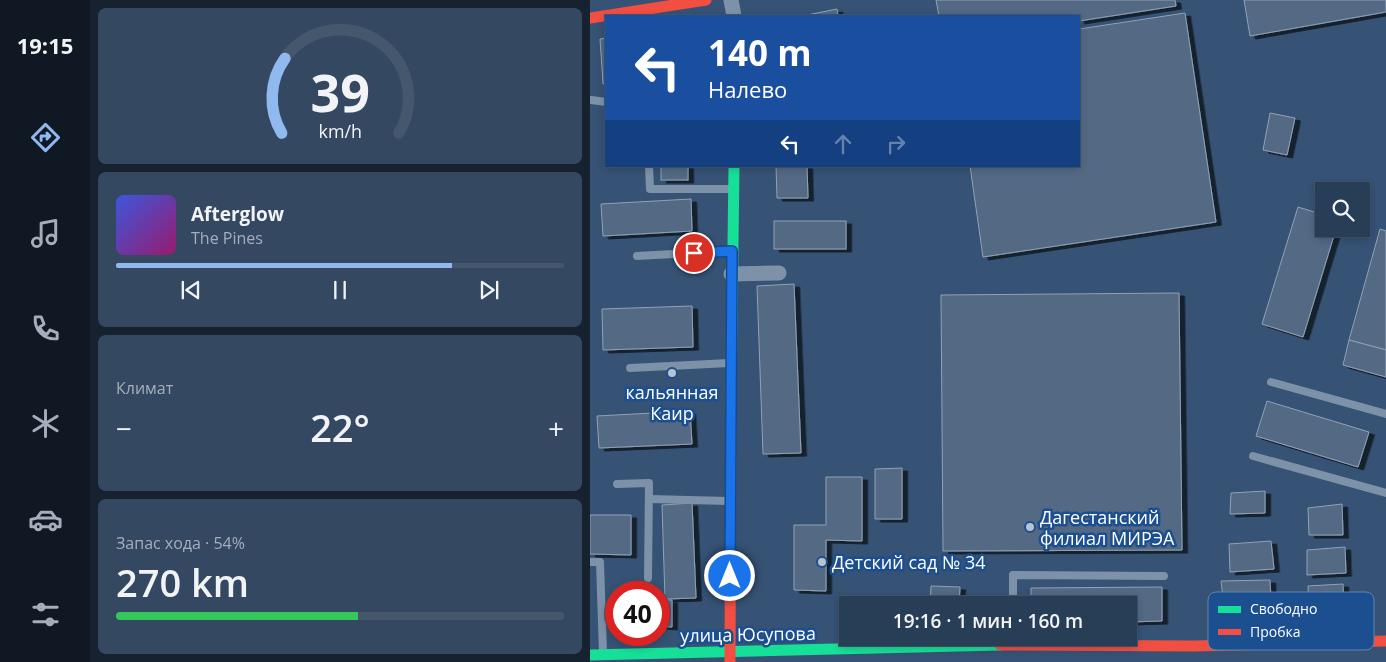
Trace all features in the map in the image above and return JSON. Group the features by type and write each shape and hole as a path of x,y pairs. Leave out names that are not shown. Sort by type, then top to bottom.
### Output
{"street":[{"path":"609,15 706,0"},
{"path":"731,0 734,15"},
{"path":"590,18 605,16"},
{"path":"730,657 731,274 734,167"},
{"path":"731,274 779,273"},
{"name":"улица Юсупова","path":"1137,644 1208,646"},
{"name":"улица Юсупова","path":"590,655 730,657 925,646"},
{"path":"1194,646 1194,662"}],"lane":[{"path":"590,99 605,102"},
{"path":"649,167 650,189 733,189"},
{"path":"637,256 732,251"},
{"path":"630,368 731,363"},
{"path":"1271,382 1386,414"},
{"path":"1253,456 1386,492"},
{"path":"618,484 648,483 648,578"},
{"path":"649,499 730,501"},
{"path":"590,562 600,562 604,655"},
{"path":"1013,596 1013,575 1164,576"}],"building":[{"path":"936,0 1175,0 1176,6 1080,21 1080,15 939,15"},
{"path":"1244,0 1386,0 1386,12 1250,36"},
{"path":"837,9 838,15 807,15"},
{"path":"1185,13 1216,222 983,257 970,167 1080,167 1080,29"},
{"path":"605,38 605,83 603,84 600,39"},
{"path":"1270,113 1295,118 1287,155 1263,150"},
{"path":"661,167 688,167 688,180 661,180"},
{"path":"776,167 807,167 808,198 777,198"},
{"path":"691,199 692,231 603,236 601,204"},
{"path":"1298,207 1315,212 1315,237 1334,237 1303,337 1262,324"},
{"path":"774,221 846,221 846,249 774,249"},
{"path":"1380,229 1386,231 1386,350 1349,340"},
{"path":"794,284 801,453 763,454 757,286"},
{"path":"1179,293 1182,550 943,551 941,295"},
{"path":"692,306 693,347 603,350 602,309"},
{"path":"1349,340 1386,350 1386,377 1343,365"},
{"path":"1267,401 1369,432 1358,467 1256,436"},
{"path":"690,411 692,444 599,448 597,416"},
{"path":"902,468 902,519 875,519 875,469"},
{"path":"826,477 862,477 862,541 826,540 826,591 794,590 794,525 826,525"},
{"path":"1265,491 1265,513 1230,514 1231,493"},
{"path":"692,503 696,598 670,599 670,581 664,581 662,505"},
{"path":"1342,504 1343,535 1309,535 1308,508"},
{"path":"590,515 631,515 631,555 590,554"},
{"path":"1271,541 1274,569 1230,572 1229,544"},
{"path":"1345,547 1346,573 1307,575 1307,550"},
{"path":"1270,580 1271,592 1222,592 1221,581"},
{"path":"1343,584 1343,592 1308,592 1308,586"},
{"path":"931,586 960,587 960,596 930,596"},
{"path":"1162,587 1162,621 1137,622 1137,596 1031,596 1031,588"},
{"path":"670,600 672,600 672,627 670,627"}],"traffic: fast":[{"path":"731,400 734,167"},
{"path":"590,655 959,646"}],"traffic: jam":[{"path":"609,15 706,0"},
{"path":"590,18 605,16"},
{"path":"730,662 731,400"},
{"path":"1374,641 1386,641"},
{"path":"1137,646 1208,646"}],"place":[{"name":"кальянная Каир","path":"672,373"},
{"name":"Дагестанский филиал МИРЭА","path":"1030,527"},
{"name":"Детский сад № 34","path":"822,562"}],"route":[{"path":"694,253 732,251 730,576"}]}
